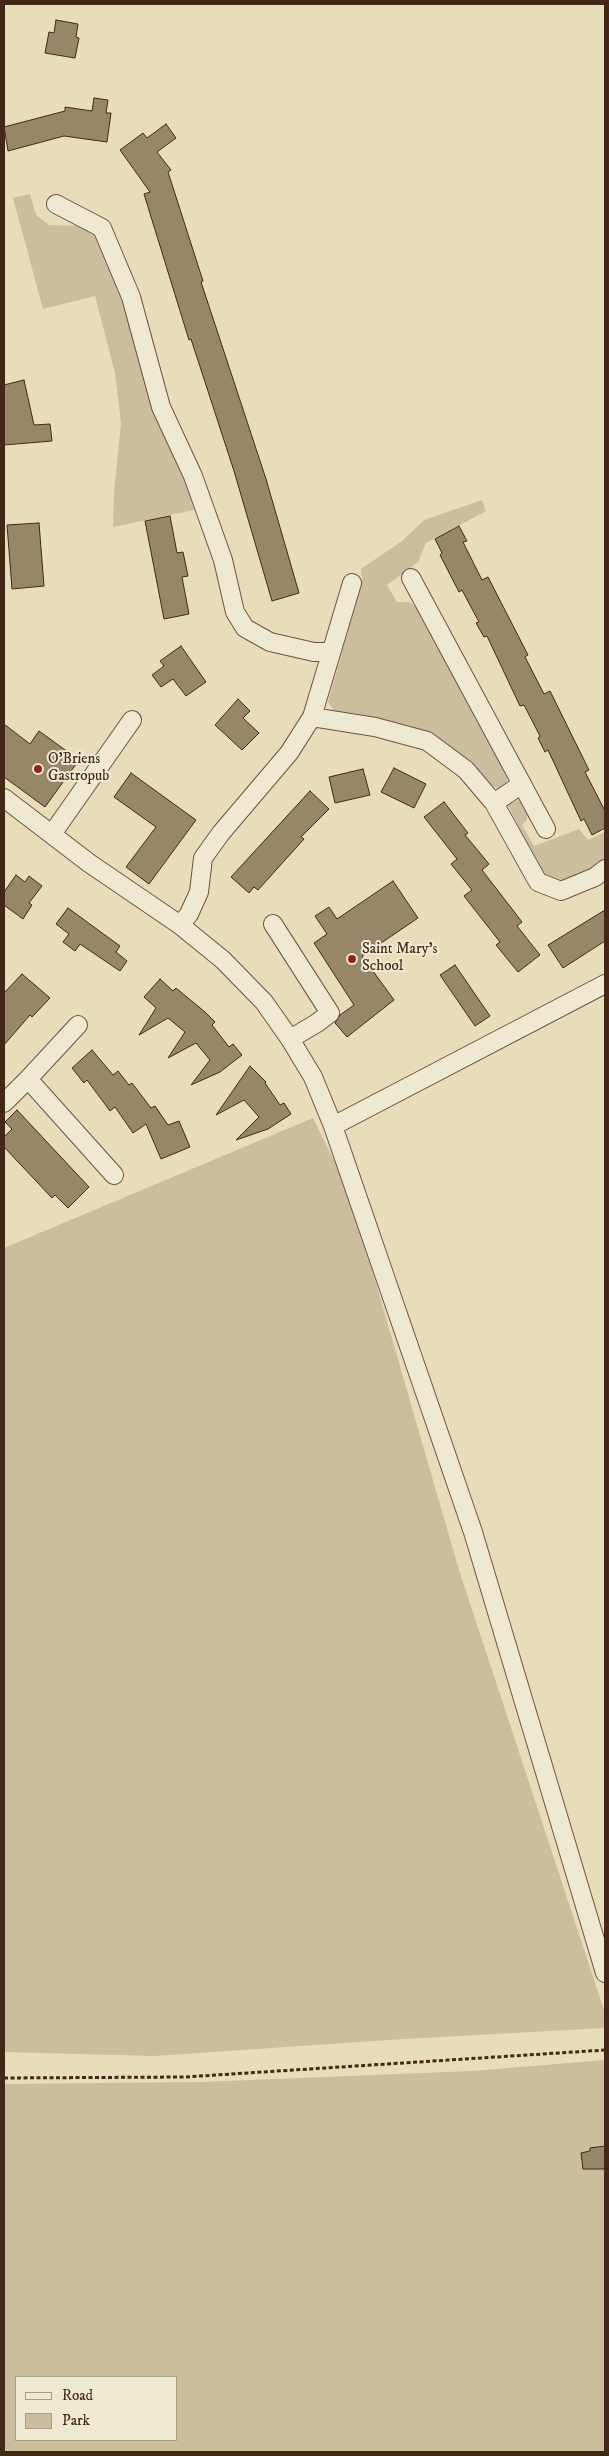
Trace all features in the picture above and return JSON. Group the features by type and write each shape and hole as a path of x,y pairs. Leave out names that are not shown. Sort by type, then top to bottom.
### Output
{"street":[{"path":"56,204 102,228 132,297 161,407 193,476 220,551 235,612 245,628 270,642 314,652 331,652"},
{"path":"411,578 546,829"},
{"path":"180,925 189,914 199,892 203,858 221,833 288,753 312,717 352,583"},
{"path":"312,717 375,727 427,741 466,770 494,803 538,882 561,891 595,877 605,869"},
{"path":"52,834 132,720"},
{"path":"494,803 522,784"},
{"path":"4,798 180,925 223,960 264,1002 290,1039 313,1077 333,1126 473,1532 605,1974"},
{"path":"273,924 330,1012 317,1024 290,1039"},
{"path":"333,1126 605,984"},
{"path":"4,1104 78,1025"},
{"path":"28,1079 114,1176"}],"path":[{"path":"4,2078 185,2077 605,2050"}],"green space":[{"path":"30,194 36,215 49,225 84,226 98,236 123,299 152,410 180,467 194,510 113,527 114,492 121,423 115,373 95,296 43,309 13,198"},
{"path":"482,500 486,511 426,543 418,562 387,585 397,602 409,602 419,609 507,776 507,785 499,789 489,784 478,771 335,713 328,702 362,581 361,569 402,541 424,520"},
{"path":"518,800 524,804 527,813 527,820 522,825 534,846 579,829 588,840 605,832 605,859 590,870 560,883 541,873 508,805"},
{"path":"313,1118 349,1190 459,1570 605,2013 605,2028 154,2056 4,2052 4,1248"},
{"path":"605,2060 605,2452 4,2452 4,2084 201,2082 472,2071"}],"building":[{"path":"56,20 78,24 76,37 79,38 75,58 45,53 49,32 54,33"},
{"path":"94,98 108,100 106,113 111,113 107,142 64,136 8,151 4,127 65,111 65,107 92,111"},
{"path":"166,124 176,138 157,152 171,170 168,172 203,281 201,282 266,479 299,593 272,601 234,471 191,339 189,340 144,194 150,192 120,150 143,133 147,138"},
{"path":"24,380 34,425 50,424 52,441 4,445 4,385"},
{"path":"170,516 177,553 183,552 188,576 182,577 189,614 164,619 145,521"},
{"path":"39,523 44,586 12,589 7,525"},
{"path":"459,526 467,541 463,542 482,580 488,577 528,655 525,657 544,694 550,691 589,770 585,772 605,811 605,828 592,835 584,819 581,821 548,750 545,752 538,738 540,736 524,705 520,706 487,636 484,637 476,623 479,622 462,590 459,592 440,555 442,553 435,539"},
{"path":"181,646 206,682 186,696 173,679 161,687 152,675 164,666 160,661"},
{"path":"238,699 250,711 243,718 259,733 242,750 215,725"},
{"name":"O'Briens Gastropub","path":"4,724 30,744 39,731 79,760 45,807 4,777"},
{"path":"394,768 426,784 414,808 381,792"},
{"path":"363,769 370,795 335,803 329,777"},
{"path":"131,773 196,820 149,884 126,867 156,827 114,797"},
{"path":"310,791 329,809 301,837 304,839 258,890 254,887 249,893 231,877"},
{"path":"444,802 468,833 465,835 489,864 482,870 522,922 517,926 540,955 518,972 496,945 500,942 464,896 472,890 451,864 457,859 424,817"},
{"path":"16,875 25,882 29,876 42,886 29,903 32,905 23,919 4,905 4,892"},
{"path":"393,881 418,918 362,956 394,1000 347,1037 335,1023 340,1015 354,1005 314,943 327,934 315,916 329,907 337,919"},
{"path":"68,908 120,946 116,952 127,961 120,971 80,944 75,951 63,942 69,934 56,924"},
{"path":"605,910 605,941 563,968 548,945"},
{"path":"455,965 490,1016 475,1026 440,975"},
{"path":"22,974 50,998 32,1017 30,1015 4,1045 4,993"},
{"path":"160,979 173,991 176,988 205,1012 215,1022 212,1025 229,1047 233,1044 242,1055 220,1072 191,1085 210,1060 196,1043 168,1058 185,1032 168,1018 139,1035 156,1008 144,997"},
{"path":"92,1050 113,1075 118,1071 129,1085 132,1083 151,1108 155,1106 168,1125 179,1121 190,1147 161,1159 146,1124 133,1133 115,1107 110,1111 87,1080 84,1083 72,1068"},
{"path":"250,1066 266,1082 280,1105 284,1103 291,1114 268,1129 236,1140 259,1117 244,1100 216,1115"},
{"path":"17,1110 89,1187 68,1208 55,1195 52,1198 4,1147 4,1137 12,1129 5,1122"},
{"path":"605,2146 605,2169 583,2169 581,2153 590,2151 590,2148"}],"place":[{"name":"O'Briens Gastropub","path":"38,769"},
{"name":"Saint Mary's School","path":"352,959"}]}
